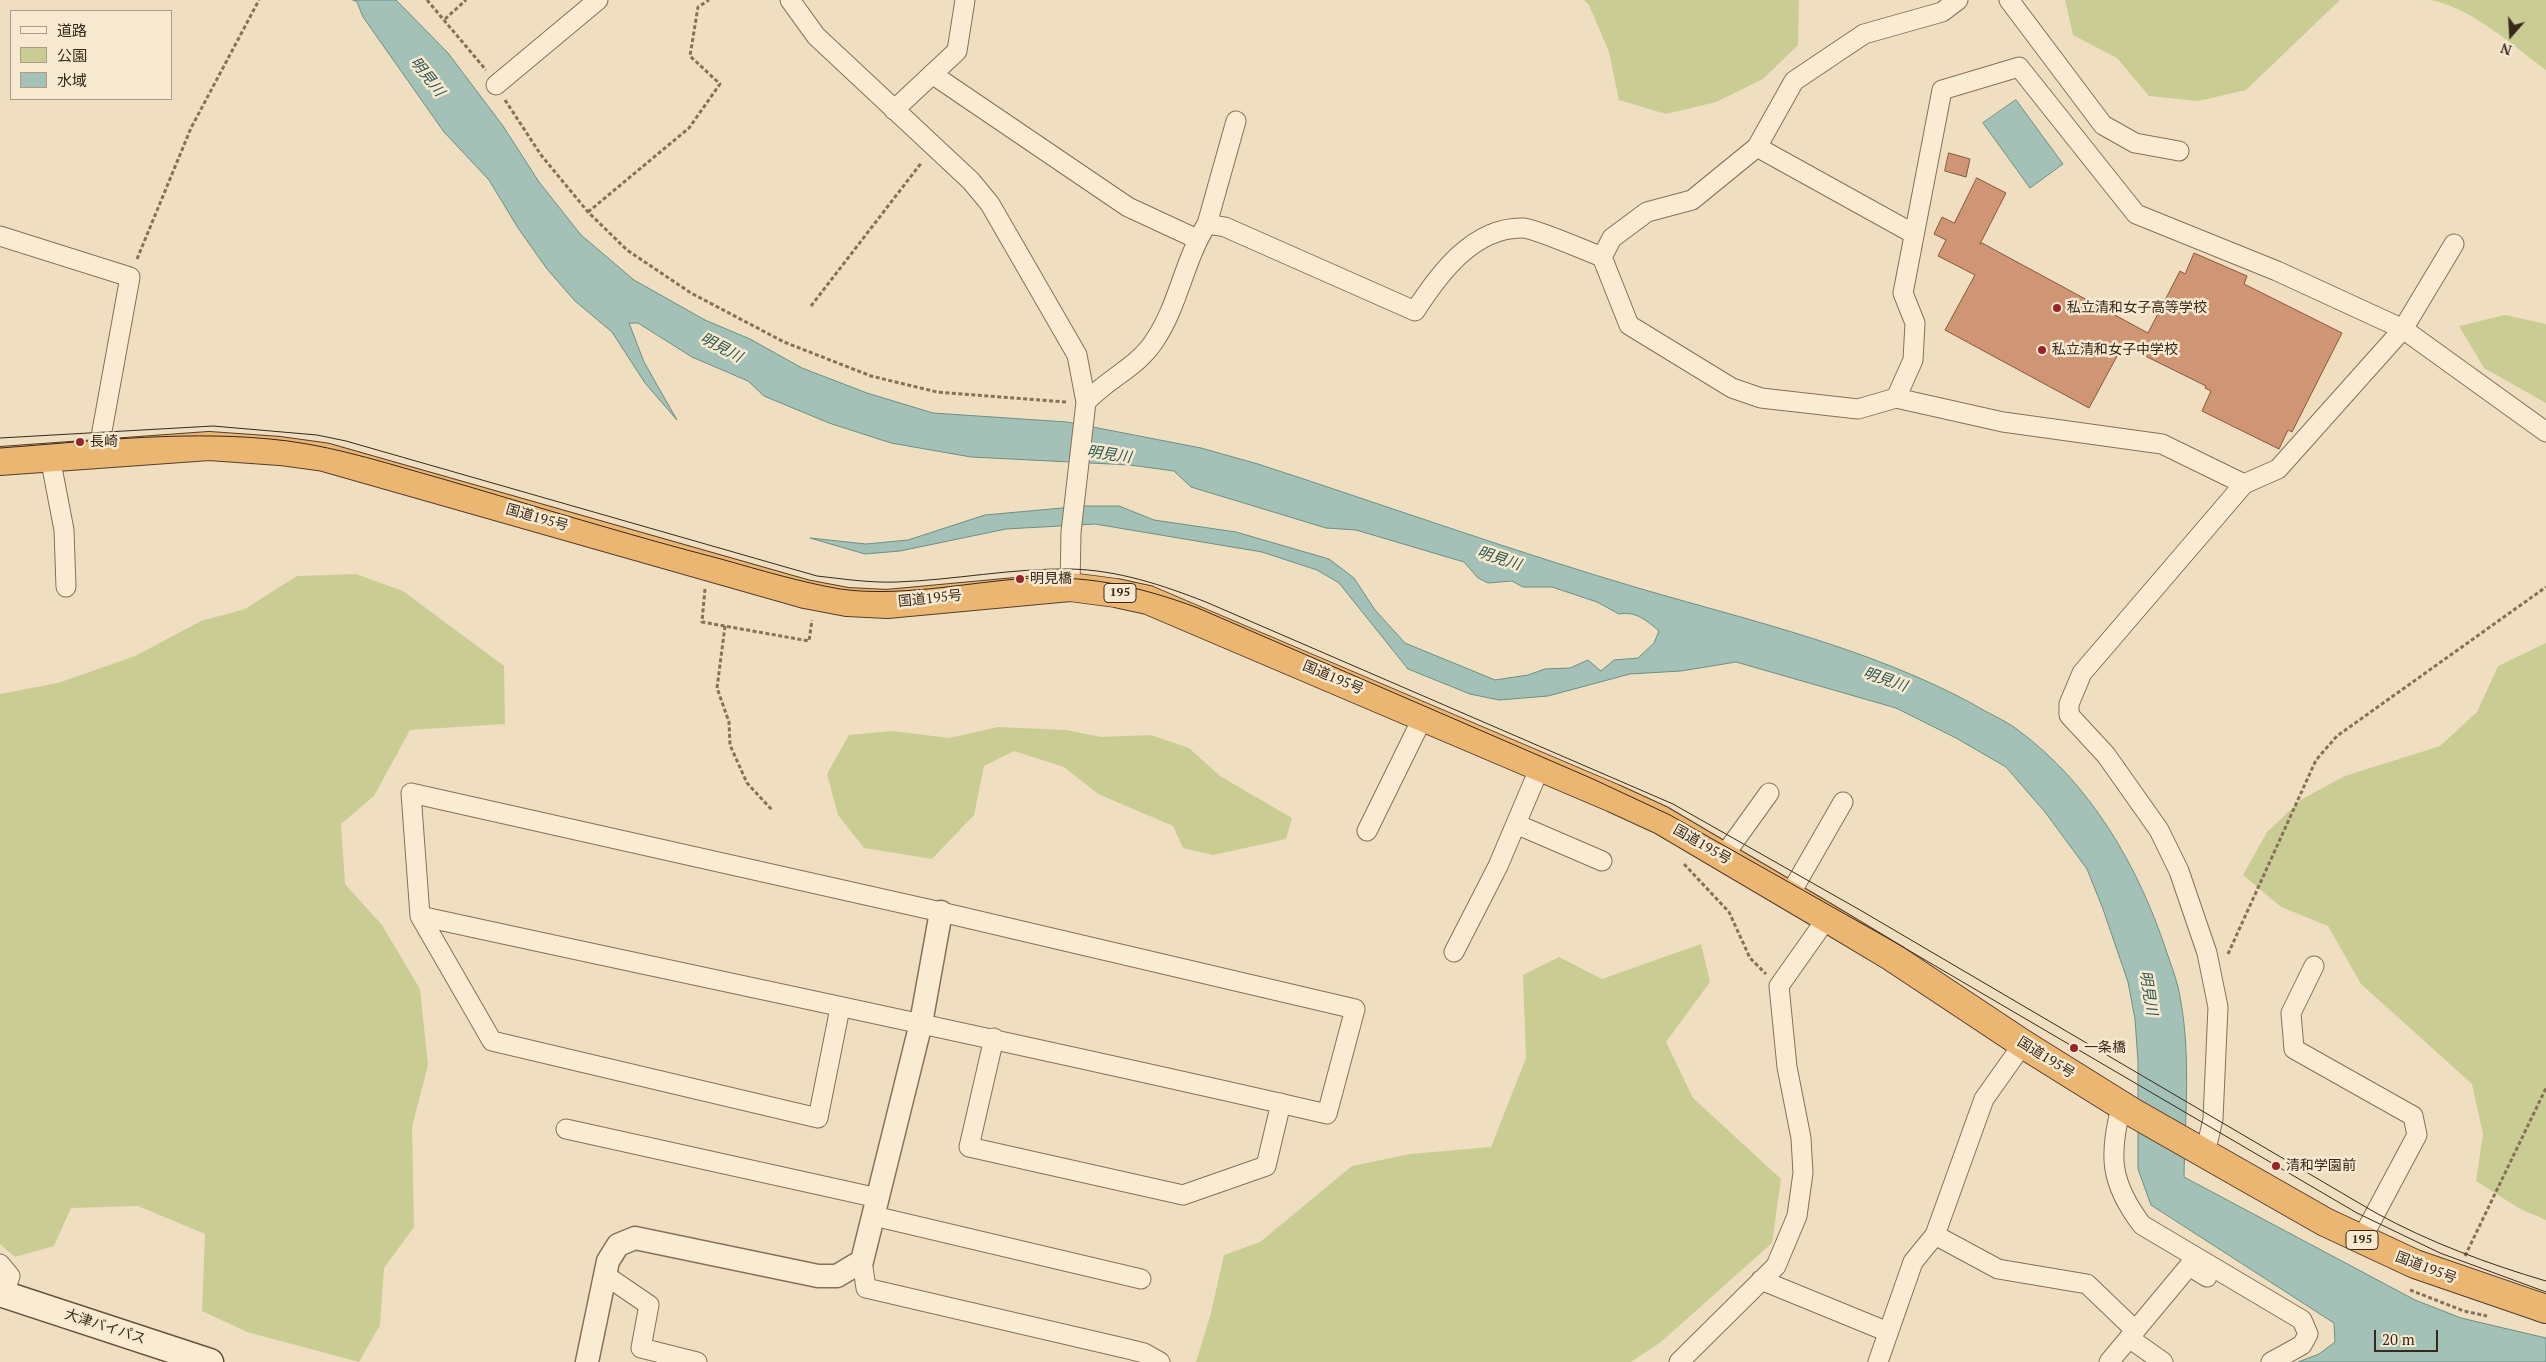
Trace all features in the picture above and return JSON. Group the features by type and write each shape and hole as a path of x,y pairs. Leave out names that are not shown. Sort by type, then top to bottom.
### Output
{"highway":[{"name":"国道195号","path":"0,460 209,446 280,451 324,457 815,596 847,602 887,604 1070,587 1116,592 1148,600 1661,820 1892,957 2023,1044 2127,1108 2325,1222 2361,1240 2456,1280 2546,1309"}],"main road":[{"name":"大津バイパス","path":"2,1293 210,1362"}],"street":[{"path":"496,86 598,0"},
{"path":"790,0 816,36 971,181 990,204 1077,355 1086,410 1072,532 1070,587"},
{"path":"894,110 957,51 965,0"},
{"path":"1602,257 1612,238 1647,212 1692,200 1757,147 1794,81 1864,34 1942,12 1958,0"},
{"path":"2009,0 2103,125 2135,144 2179,151"},
{"path":"1896,398 1913,360 1915,323 1902,293 1942,90 2019,67 2136,214 2277,271 2403,329 2546,432"},
{"path":"932,74 1128,208 1202,232 1225,227 1415,310 1435,280 1467,248 1498,232 1524,228 1602,257 1629,325 1732,388 1761,398 1858,409 1896,398 2003,422 2162,444 2244,484"},
{"path":"1086,410 1099,388 1139,358 1154,342 1169,317 1202,232 1236,121"},
{"path":"1757,147 1914,234"},
{"path":"0,236 130,277 102,431 100,454"},
{"path":"2197,1149 2213,1119 2218,1008 2207,953 2179,871 2159,830 2106,755 2070,715 2069,704 2082,674 2244,484 2278,469 2403,329 2454,244"},
{"path":"50,457 64,530 66,587"},
{"path":"1367,831 1423,717"},
{"path":"1454,952 1498,866 1540,767"},
{"path":"420,916 840,1008 994,1038 1327,1114 1355,1009 941,912 411,793 420,916 492,1041 818,1118 840,1008"},
{"path":"1723,857 1769,793"},
{"path":"1788,896 1843,802"},
{"path":"1516,824 1602,861"},
{"path":"941,912 921,1023 862,1262 866,1288 1128,1348 1144,1353 1160,1362"},
{"path":"1679,1362 1776,1266 1797,1216 1803,1173 1801,1138 1787,1067 1778,986 1827,918"},
{"path":"2314,966 2291,1013 2294,1049 2414,1116 2417,1135 2361,1240"},
{"path":"994,1038 970,1147 1183,1195 1266,1166 1281,1103"},
{"path":"1878,1362 1913,1262 1935,1235 1984,1098 2023,1044"},
{"path":"2127,1108 2112,1142 2118,1185 2127,1206 2142,1225 2302,1320 2308,1334"},
{"path":"566,1129 876,1207 1141,1279"},
{"path":"1935,1235 1998,1269 2087,1284 2132,1334 2163,1362"},
{"path":"587,1362 608,1261 618,1245 635,1238 818,1276 837,1276 862,1262"},
{"path":"0,1264 10,1276 2,1293"},
{"path":"2109,1362 2189,1266 2308,1334"},
{"path":"605,1275 649,1305 641,1348 697,1362"},
{"path":"1761,1280 1888,1332"},
{"path":"2271,1362 2302,1345 2308,1334"}],"path":[{"path":"130,277 191,128 260,0"},
{"path":"427,0 481,62 541,155 588,212 627,250 691,293 784,342 830,362 871,376 937,392 1036,401 1086,410"},
{"path":"445,19 466,0"},
{"path":"588,212 689,128 720,84 690,56 698,8 709,0"},
{"path":"812,306 922,163 929,143"},
{"path":"707,566 702,622 809,641 815,596"},
{"path":"2213,983 2239,932 2316,760 2337,736 2546,587"},
{"path":"725,626 717,688 729,722 730,745 747,783 772,810"},
{"path":"1679,858 1729,912 1750,958 1778,986"},
{"path":"2456,1280 2546,1088"}],"green space":[{"path":"1584,0 1799,0 1798,45 1763,79 1716,102 1666,114 1619,100 1609,52 1589,5"},
{"path":"2065,0 2340,0 2246,90 2198,101 2149,96 2117,58 2073,35"},
{"path":"2430,0 2546,0 2546,70 2506,39 2476,19 2445,4"},
{"path":"2505,315 2546,324 2546,403 2484,368 2459,326"},
{"path":"356,574 403,591 504,666 505,724 410,730 374,796 341,824 345,884 382,925 420,989 428,1065 412,1127 414,1227 384,1268 380,1325 359,1362 247,1332 202,1311 205,1234 138,1206 71,1208 54,1246 15,1257 0,1244 0,694 58,683 135,656 201,621 245,609 297,576"},
{"path":"2546,643 2546,1220 2520,1209 2476,1181 2483,1134 2472,1084 2361,984 2328,926 2281,907 2243,875 2267,832 2302,799 2345,776 2440,746 2477,712 2498,666"},
{"path":"998,727 1066,730 1101,737 1151,735 1189,748 1220,776 1292,818 1286,839 1213,855 1183,848 1173,826 1098,794 1064,767 1014,751 984,766 974,815 932,859 864,848 838,815 827,774 849,735 892,731 949,738"},
{"path":"1701,944 1710,982 1666,1042 1693,1098 1781,1179 1772,1243 1661,1342 1631,1362 1196,1362 1211,1313 1224,1255 1260,1242 1352,1166 1410,1154 1491,1147 1526,1058 1523,975 1559,957 1602,979"}],"water":[{"name":"明見川","path":"353,0 396,0 448,53 503,126 539,182 581,235 634,280 705,320 750,339 802,368 867,393 933,413 1067,422 1201,448 1258,464 1548,560 1854,652 1934,685 2007,723 2044,752 2068,775 2090,801 2126,858 2155,919 2178,987 2185,1034 2187,1082 2184,1177 2415,1300 2461,1318 2546,1338 2546,1362 2298,1362 2319,1354 2335,1342 2334,1323 2151,1205 2138,1169 2138,1061 2135,1019 2128,982 2087,869 2045,812 2006,767 1956,738 1896,708 1736,662 1681,671 1630,674 1548,696 1499,700 1470,694 1408,669 1339,583 1317,570 1262,552 1095,524 1006,529 900,551 865,554 810,538 866,544 908,540 985,515 1084,506 1119,506 1154,520 1236,532 1329,559 1354,578 1375,610 1405,643 1495,680 1528,675 1545,669 1570,668 1588,660 1601,671 1614,660 1638,658 1654,643 1659,631 1636,615 1619,614 1597,602 1552,587 1523,587 1512,581 1488,583 1478,578 1464,562 1356,530 1326,528 1191,487 1174,471 1130,465 971,457 891,443 829,423 764,396 748,381 692,357 638,323 629,323 644,362 677,420 645,383 612,332 575,301 547,269 518,228 489,180 444,132 363,17 357,2"},
{"path":"2016,100 2063,164 2030,188 1983,123"}],"building":[{"path":"1949,153 1970,159 1966,177 1945,171"},
{"path":"1977,178 2006,193 1980,244 1982,243 2148,333 2180,271 2185,274 2194,253 2247,276 2244,284 2342,333 2292,432 2288,430 2279,449 2202,411 2211,391 2205,388 2206,386 2123,345 2089,408 1945,330 1975,275 1938,256 1946,240 1934,234 1942,217 1954,223"}],"tram line":[{"path":"0,438 213,426 317,435 346,441 817,576 897,582 1027,570 1070,569 1123,575 1173,590 1206,602 1673,804 1860,910 2396,1224 2459,1252 2546,1281"},
{"path":"0,448 180,436 216,436 288,441 366,457 780,576 840,589 884,592 906,591 1017,579 1065,578 1131,587 1175,600 1198,608 1593,779 1670,815 1891,940 2357,1213 2440,1253 2546,1292"}],"place":[{"name":"私立清和女子高等学校","path":"2057,308"},
{"name":"私立清和女子中学校","path":"2042,350"},
{"name":"長崎","path":"80,442"},
{"name":"明見橋","path":"1020,579"},
{"name":"一条橋","path":"2074,1048"},
{"name":"清和学園前","path":"2276,1166"}]}
